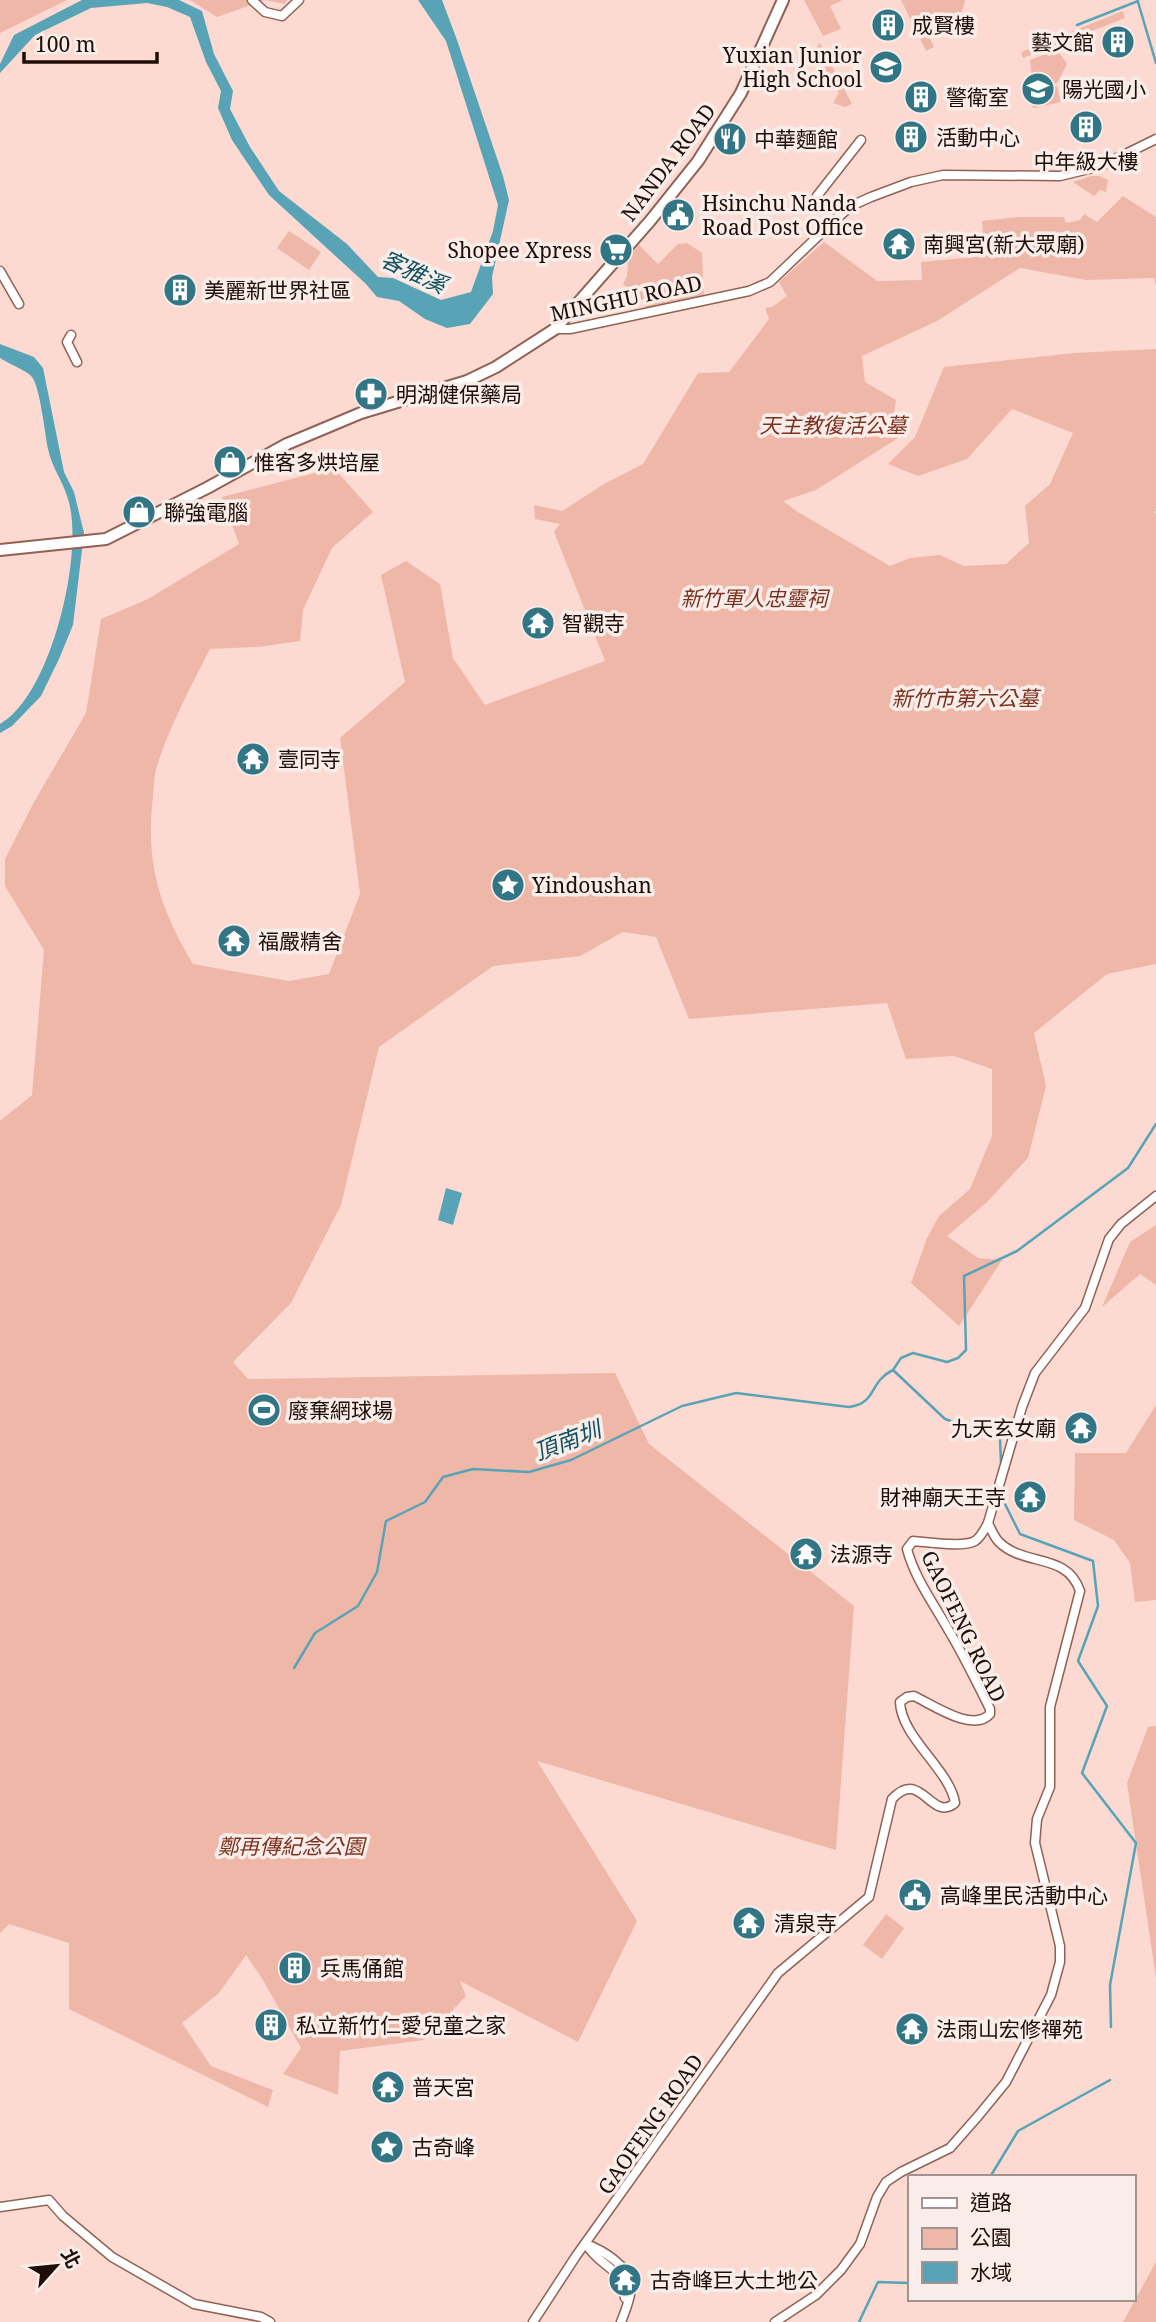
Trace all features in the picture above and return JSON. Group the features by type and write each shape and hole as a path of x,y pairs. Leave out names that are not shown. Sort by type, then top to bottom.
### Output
{"main road":[{"name":"NANDA ROAD","path":"555,329 698,161 741,93 783,0"},
{"name":"MINGHU ROAD","path":"0,550 106,540 287,443 361,413 467,382 496,367 555,329"}],"street":[{"path":"252,0 265,12 282,16 299,0"},
{"name":"MINGHU ROAD","path":"555,329 570,329 749,291 770,282 785,270 851,206 911,182 943,175 1060,176 1101,166 1156,139"},
{"path":"817,196 861,140"},
{"path":"0,271 19,304"},
{"path":"71,335 66,342 77,362"},
{"path":"775,2322 816,2295 841,2270 860,2244 877,2197 886,2182 950,2148 979,2115 1006,2082 1032,2034 1057,1978 1060,1946 1035,1843 1037,1819 1050,1787 1050,1707 1080,1591 1075,1578 1066,1569 1012,1551 997,1541 988,1522 1022,1407 1035,1373 1085,1308 1109,1239 1121,1224 1156,1196"},
{"name":"GAOFENG ROAD","path":"533,2322 778,1973 869,1897 892,1799 898,1792 912,1788 941,1808 949,1808 955,1803 948,1784 910,1727 900,1702 914,1696 957,1717 976,1722 985,1720 990,1709 950,1632 921,1584 907,1549 913,1541 965,1544 975,1541 988,1522"},
{"path":"0,2207 49,2200 63,2216 112,2257 194,2304 261,2316 270,2322"},
{"path":"586,2244 592,2255 620,2276 625,2287 626,2309 621,2322"}],"green space":[{"path":"0,0 67,0 0,33"},
{"path":"190,0 265,0 217,17"},
{"path":"265,0 287,0 285,4"},
{"path":"804,0 843,0 830,6 841,29 823,36"},
{"path":"901,0 965,0 961,14 952,23 941,29 926,30 934,47 926,51"},
{"path":"1123,11 1125,18 1023,58 1021,52"},
{"path":"820,43 852,104 845,107 833,103 839,93 831,81 832,78 824,72 825,69 812,53"},
{"path":"1057,50 1067,64 1057,83 1033,86 1030,60"},
{"path":"1057,86 1061,102 1033,108 1029,92"},
{"path":"1091,176 1108,180 1106,192 1100,190 1094,196 1073,182"},
{"path":"1123,196 1156,217 1156,285 1154,278 1086,280 1020,268 937,321 862,356 865,382 896,400 893,420 904,423 898,438 816,490 783,501 890,566 910,558 940,555 964,566 1006,564 1029,543 1025,506 1050,484 1073,433 1012,409 967,459 918,476 888,464 915,437 944,367 1074,353 1156,349 1156,964 1107,974 1034,1033 1046,1086 1028,1158 986,1203 947,1236 978,1258 1002,1260 959,1326 911,1283 927,1238 939,1216 970,1189 992,1136 992,1069 954,1056 906,1059 887,1003 689,1019 656,937 623,932 580,956 493,966 379,1047 341,1205 291,1303 233,1362 248,1379 615,1373 649,1444 854,1606 836,1850 537,1761 637,1921 578,2042 460,1981 466,1996 424,2040 340,2051 338,2095 283,2074 301,2048 246,1955 219,1993 182,2023 211,2066 273,2090 268,2107 69,2009 69,1943 9,1924 0,1933 0,1121 32,1095 44,950 5,886 5,859 34,802 86,713 101,619 148,599 239,544 222,497 334,468 373,512 332,548 303,610 300,641 258,647 210,649 181,706 157,766 154,781 151,821 153,865 172,924 193,964 289,981 329,974 360,894 340,738 405,682 381,575 406,561 440,584 453,658 485,705 605,661 554,532 560,524 535,519 534,505 562,511 604,484 643,464 698,373 729,372 769,319 765,308 772,307 787,296 779,282 824,242 877,281 922,280 921,262 985,256 982,221 1019,217 1064,217 1066,223 1080,220 1084,214 1097,222"},
{"path":"289,231 321,252 309,270 277,248"},
{"path":"687,243 702,253 704,297 646,309 644,301 623,284 628,264 624,261 639,245 658,264 678,244"},
{"path":"1156,1225 1156,1285 1140,1274 1102,1307 1130,1242"},
{"path":"1156,1405 1156,1600 1135,1602 1130,1563 1114,1540 1074,1520 1075,1453 1126,1453"},
{"path":"1156,1726 1156,1978 1127,1783 1148,1727"},
{"path":"886,1914 904,1928 882,1959 863,1945"},
{"path":"1156,2262 1156,2322 1123,2322"}],"water":[{"name":"客雅溪","path":"82,0 179,0 202,11 214,54 233,91 230,109 250,147 279,191 347,244 378,277 393,278 441,300 471,292 493,231 498,205 446,41 418,0 442,0 509,200 492,277 493,294 470,324 447,328 425,319 399,301 377,297 269,195 232,140 218,108 221,91 206,62 190,17 167,7 147,3 91,8 35,35 0,73 0,64 14,35"},
{"path":"0,344 34,357 43,368 64,472 74,492 84,533 73,625 59,659 41,696 12,726 0,733 0,724 18,708 35,684 60,621 72,553 72,523 66,492 48,449 35,382 26,372 0,358"},
{"path":"446,1188 462,1193 453,1225 438,1220"}],"waterway":[{"path":"1077,25 1138,1"},
{"path":"1138,2 1156,63"},
{"path":"1001,1463 1000,1438 945,1419 893,1370 901,1358 913,1353 947,1362 958,1358 966,1350 964,1276 1017,1251 1128,1168 1156,1124"},
{"name":"頂南圳","path":"294,1668 315,1633 358,1606 377,1572 386,1521 425,1502 443,1477 473,1469 529,1472 571,1460 682,1406 736,1393 849,1407 858,1405 865,1401 880,1380 893,1370"},
{"path":"1002,1498 1020,1534 1093,1561 1098,1606 1078,1661 1107,1706 1082,1773 1136,1843 1110,1985 1111,2027"},
{"path":"991,2175 1018,2131 1110,2080"},
{"path":"859,2322 878,2282 908,2283"}],"place":[{"name":"成賢樓","path":"888,25"},
{"name":"藝文館","path":"1118,42"},
{"name":"Yuxian Junior High School","path":"886,67"},
{"name":"陽光國小","path":"1038,89"},
{"name":"警衛室","path":"921,97"},
{"name":"中年級大樓","path":"1086,127"},
{"name":"活動中心","path":"911,137"},
{"name":"中華麵館","path":"730,139"},
{"name":"Hsinchu Nanda Road Post Office","path":"678,215"},
{"name":"南興宮(新大眾廟)","path":"899,244"},
{"name":"Shopee Xpress","path":"616,250"},
{"name":"美麗新世界社區","path":"180,290"},
{"name":"明湖健保藥局","path":"371,394"},
{"name":"惟客多烘培屋","path":"230,462"},
{"name":"聯強電腦","path":"139,512"},
{"name":"智觀寺","path":"538,623"},
{"name":"壹同寺","path":"253,759"},
{"name":"Yindoushan","path":"508,885"},
{"name":"福嚴精舍","path":"234,941"},
{"name":"廢棄網球場","path":"264,1410"},
{"name":"九天玄女廟","path":"1081,1428"},
{"name":"財神廟天王寺","path":"1030,1497"},
{"name":"法源寺","path":"806,1554"},
{"name":"高峰里民活動中心","path":"915,1895"},
{"name":"清泉寺","path":"749,1923"},
{"name":"兵馬俑館","path":"295,1968"},
{"name":"私立新竹仁愛兒童之家","path":"271,2025"},
{"name":"法雨山宏修禪苑","path":"912,2029"},
{"name":"普天宮","path":"388,2087"},
{"name":"古奇峰","path":"387,2147"},
{"name":"古奇峰巨大土地公","path":"625,2280"}],"park label":[{"name":"天主教復活公墓","path":"833,425"},
{"name":"新竹軍人忠靈祠","path":"754,598"},
{"name":"新竹市第六公墓","path":"965,698"},
{"name":"鄭再傳紀念公園","path":"291,1846"}]}
